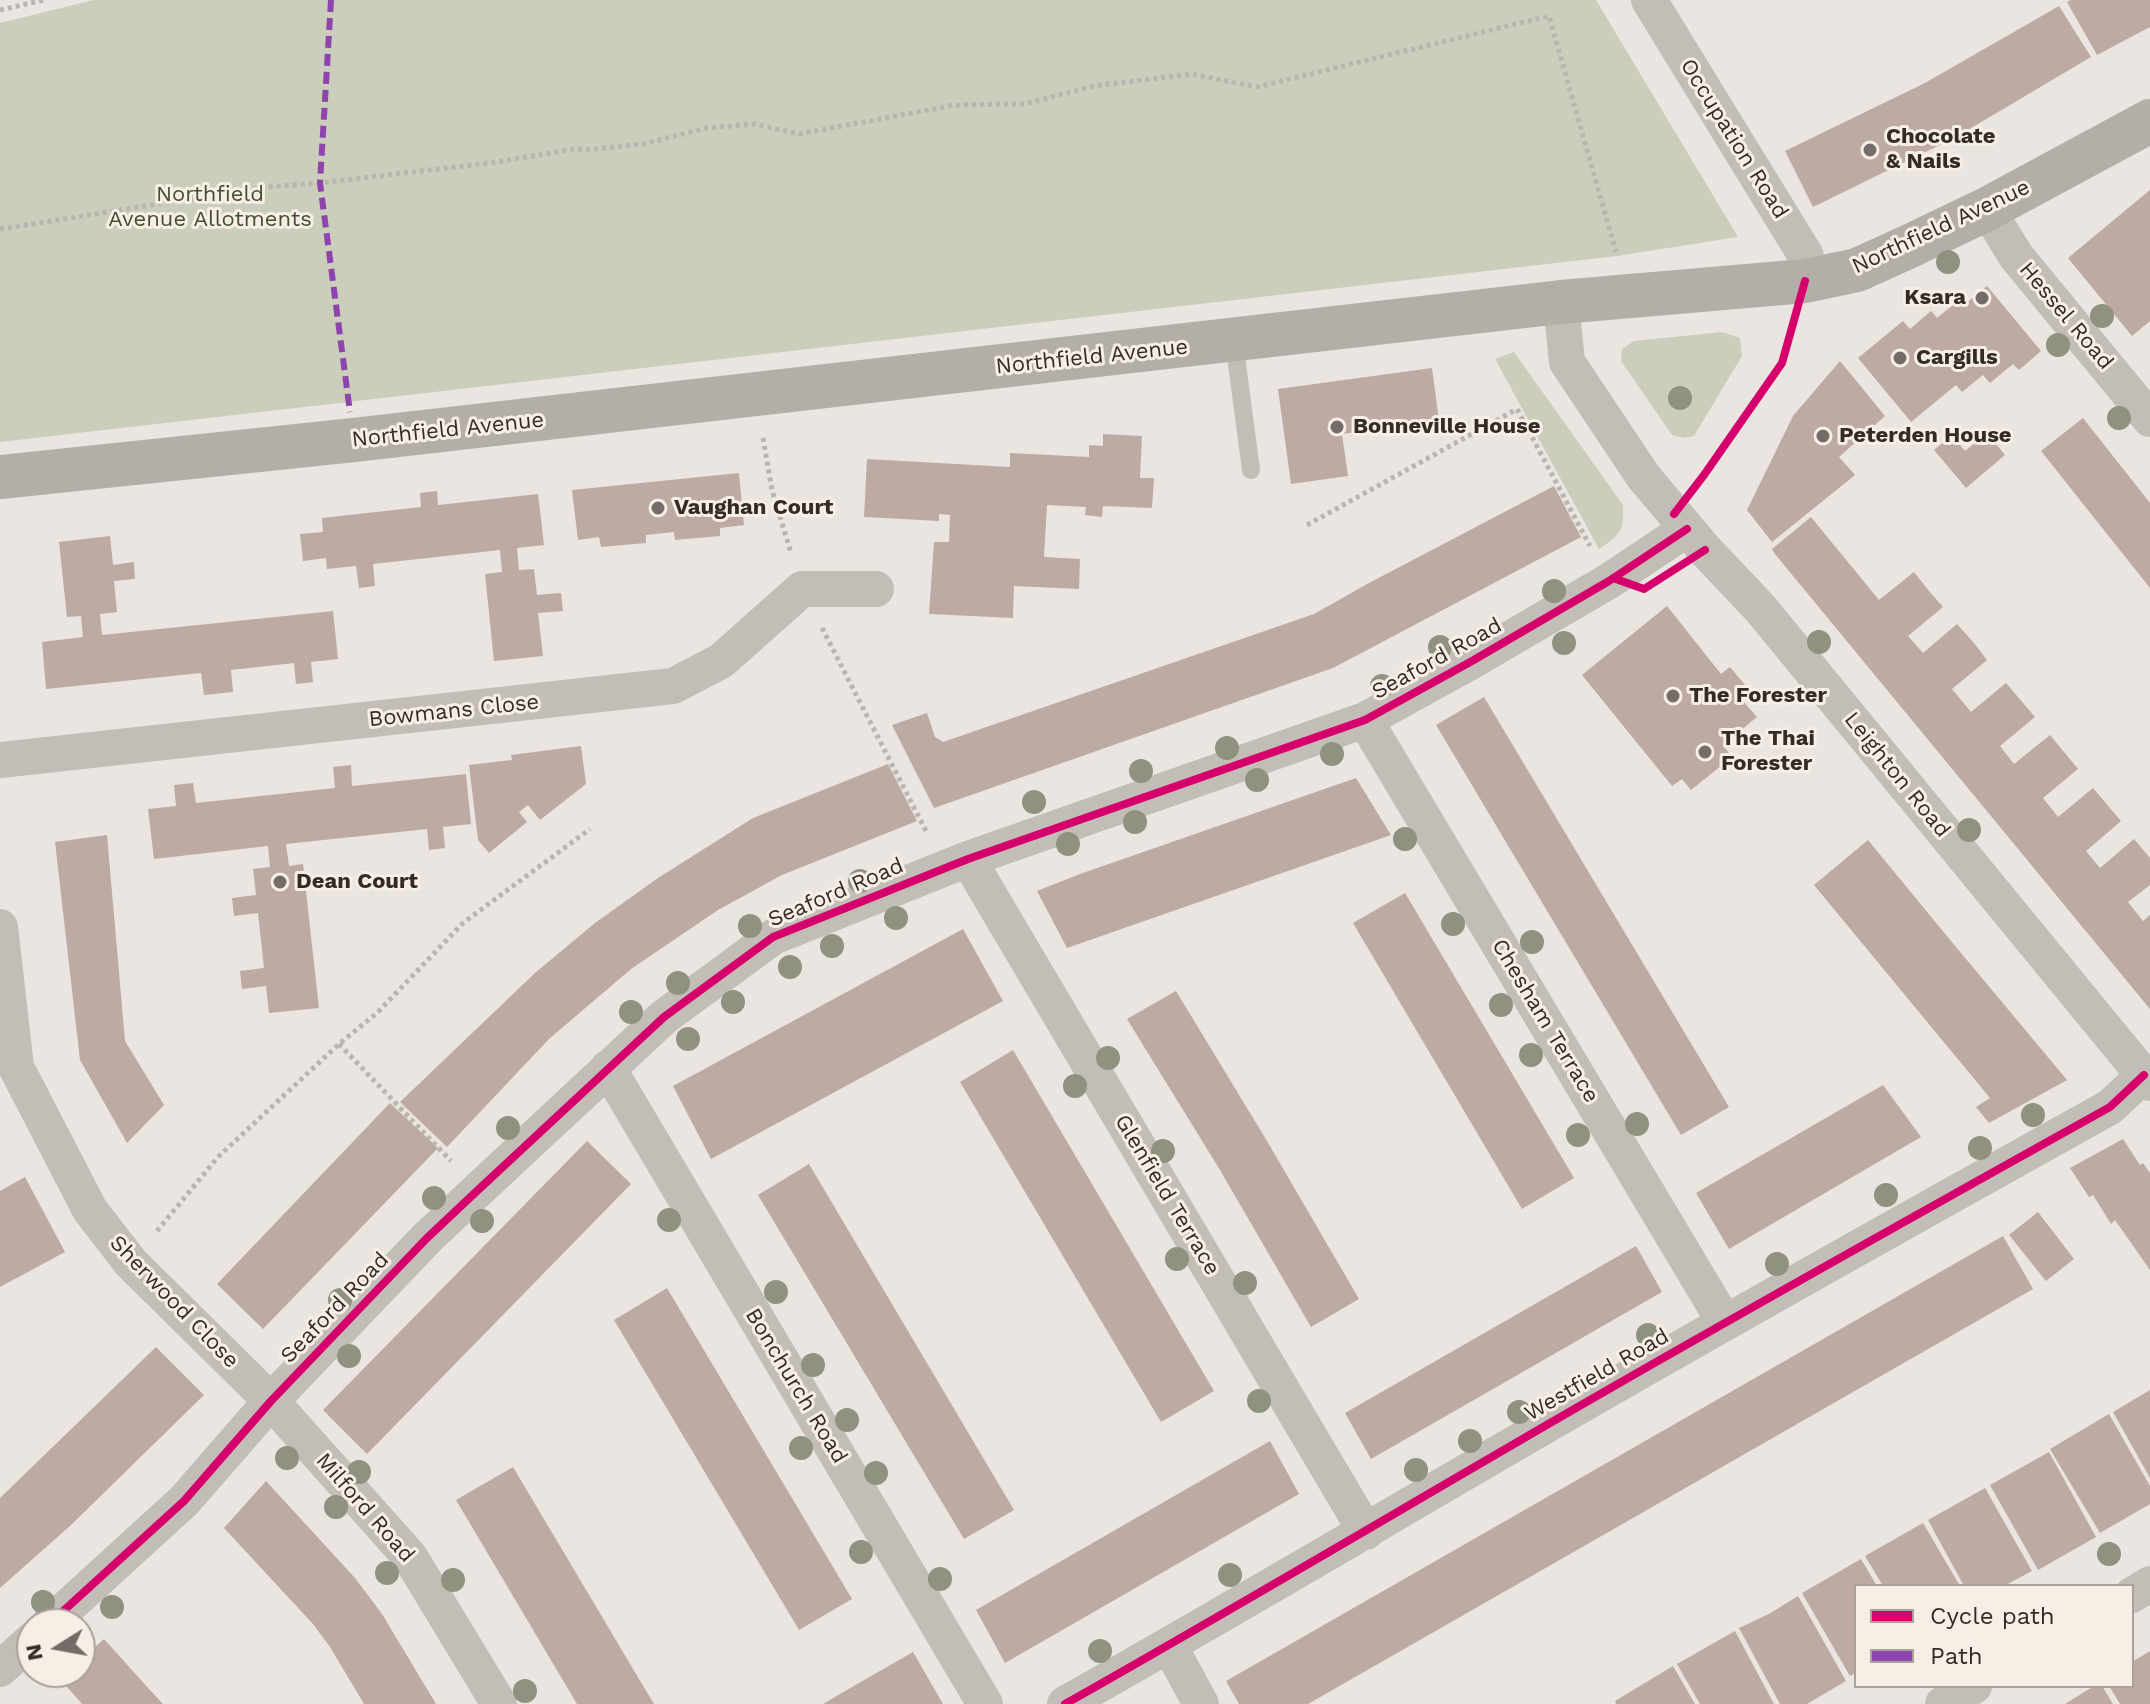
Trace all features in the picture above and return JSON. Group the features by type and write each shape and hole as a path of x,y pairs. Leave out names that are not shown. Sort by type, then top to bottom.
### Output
{"main road":[{"name":"Northfield Avenue","path":"0,477 385,437 1561,302 1805,281 1857,270 1987,209 2150,121"}],"street":[{"name":"Occupation Road","path":"1649,0 1806,256 1805,281"},
{"name":"Hessel Road","path":"1987,209 2016,256 2150,419"},
{"name":"Leighton Road","path":"1561,302 1567,362 1643,476 1760,608 2147,1079"},
{"name":"Seaford Road","path":"67,1608 184,1501 271,1401 427,1238 664,1017 773,937 968,859 1365,720 1472,661 1602,570 1687,529"},
{"path":"802,589 876,589"},
{"name":"Bowmans Close","path":"0,760 673,686 721,661 802,589"},
{"name":"Chesham Terrace","path":"1365,720 1725,1323"},
{"name":"Glenfield Terrace","path":"968,859 1366,1532"},
{"name":"Sherwood Close","path":"0,927 8,1072 90,1210 131,1263 271,1401"},
{"name":"Bonchurch Road","path":"608,1068 985,1704"},
{"name":"Westfield Road","path":"1065,1704 1544,1426 2110,1107 2147,1079"},
{"name":"Milford Road","path":"271,1401 410,1557 499,1704"},
{"path":"1169,1645 1201,1704"},
{"path":"0,1669 16,1654"},
{"path":"1943,1704 1971,1688"}],"lane":[{"path":"1234,341 1251,470"}],"path":[{"path":"0,10 44,0"},
{"path":"0,229 265,187 489,163 575,149 642,144 707,128 755,124 799,134 955,105 1024,104 1094,86 1191,74 1257,87 1549,16 1617,256"},
{"path":"1307,525 1517,409 1602,570"},
{"path":"761,424 772,490 802,589 929,838"},
{"path":"131,1263 218,1157 339,1044 377,1013 463,923 590,829"},
{"path":"339,1044 454,1165"}],"green space":[{"name":"Northfield Avenue Allotments","path":"94,0 1596,0 1738,237 1617,256 0,442 0,23"},
{"path":"1722,332 1740,338 1742,356 1694,436 1684,438 1672,435 1621,361 1622,349 1634,341"},
{"path":"1514,352 1623,505 1620,532 1599,549 1495,359"}],"building":[{"path":"2150,0 2150,27 2097,55 2067,2"},
{"path":"2059,6 2091,57 1956,137 1813,207 1785,151 1925,83"},
{"path":"2150,190 2150,321 2132,336 2068,258"},
{"path":"1987,286 2041,351 2019,370 2013,364 1990,383 1983,375 1962,392 1956,385 1911,422 1858,358 1903,321 1910,329 1931,311 1937,318 1960,299 1965,304"},
{"name":"Peterden House","path":"1840,361 1885,416 1839,457 1855,475 1772,542 1747,510 1793,416"},
{"name":"Bonneville House","path":"1432,368 1439,421 1342,434 1348,476 1291,484 1278,389"},
{"path":"2083,418 2150,503 2150,588 2041,451"},
{"path":"1987,433 2005,455 1966,488 1934,450 1952,435 1965,451"},
{"path":"1103,434 1142,436 1140,478 1154,478 1152,508 1103,506 1102,517 1085,515 1086,507 1047,505 1044,557 1080,559 1079,589 1014,586 1013,618 929,614 934,542 949,542 950,515 939,514 939,521 864,517 867,459 1010,467 1010,453 1089,457 1089,445 1103,446"},
{"name":"Vaughan Court","path":"739,473 744,525 720,528 720,536 675,540 674,532 646,535 646,543 601,547 599,537 578,540 572,490"},
{"path":"1554,486 1581,537 1333,668 934,808 892,725 927,713 935,737 943,742 1314,614"},
{"path":"437,491 438,505 538,494 544,545 517,548 519,570 534,569 537,595 561,593 563,611 538,613 543,656 494,661 485,574 502,572 500,550 373,564 375,586 359,588 356,566 327,569 326,558 303,561 300,534 323,532 322,518 421,507 420,493"},
{"path":"1811,517 1879,600 1914,572 1943,607 1908,636 1923,653 1957,624 1974,643 1987,660 1952,689 1971,712 2006,683 2035,717 2000,746 2014,764 2050,735 2078,769 2043,798 2058,817 2093,788 2121,821 2086,851 2100,868 2134,839 2150,858 2150,885 2128,902 2143,921 2150,915 2150,1009 1775,554 1772,549"},
{"path":"110,536 113,565 134,562 135,579 114,581 117,612 100,614 102,635 333,611 338,659 311,662 313,682 296,684 294,663 231,670 233,692 204,695 201,673 46,689 42,642 83,637 81,616 67,617 59,542"},
{"name":"The Forester","path":"1667,606 1721,674 1730,667 1751,692 1742,700 1757,717 1723,745 1732,757 1691,790 1682,779 1672,786 1582,675"},
{"path":"1484,697 1729,1107 1681,1135 1436,725"},
{"path":"581,746 586,784 540,820 528,805 519,812 527,822 489,853 478,840 469,765 512,760 511,755"},
{"path":"888,764 917,821 782,875 718,910 631,969 549,1039 447,1147 400,1102 535,973 595,923 658,878 753,818"},
{"name":"Dean Court","path":"351,765 352,786 466,774 471,824 443,827 445,848 429,850 427,829 286,844 289,866 303,864 319,1008 269,1013 266,986 242,989 240,971 264,968 258,913 234,916 232,898 256,895 253,869 270,867 268,846 154,859 148,809 176,806 174,785 193,783 196,803 335,788 333,767"},
{"path":"1356,778 1391,835 1067,948 1037,891 1080,874"},
{"path":"107,835 125,1041 164,1105 127,1143 80,1060 55,842"},
{"path":"1868,840 2067,1080 1989,1123 1976,1107 1990,1098 1814,885"},
{"path":"1405,893 1574,1178 1522,1209 1353,923"},
{"path":"963,929 1003,1001 711,1159 673,1086"},
{"path":"1176,991 1359,1299 1311,1327 1127,1019"},
{"path":"1013,1050 1214,1391 1161,1422 960,1082"},
{"path":"1883,1085 1921,1137 1729,1249 1696,1193"},
{"path":"390,1103 438,1148 263,1329 217,1284"},
{"path":"2123,1139 2140,1165 2143,1163 2150,1173 2150,1270 2115,1220 2111,1224 2093,1195 2089,1197 2070,1168"},
{"path":"587,1141 631,1184 367,1454 323,1410"},
{"path":"809,1164 1014,1510 964,1539 758,1195"},
{"path":"25,1177 65,1252 0,1287 0,1191"},
{"path":"2038,1212 2074,1259 2046,1281 2009,1235"},
{"path":"2003,1236 2033,1289 1308,1704 1239,1704 1226,1681"},
{"path":"1636,1246 1662,1292 1371,1459 1345,1413"},
{"path":"667,1288 852,1599 799,1630 614,1320"},
{"path":"156,1347 204,1395 70,1526 0,1588 0,1498"},
{"path":"2150,1390 2150,1478 2113,1412"},
{"path":"2109,1414 2150,1486 2150,1504 2100,1533 2050,1449"},
{"path":"1270,1441 1299,1494 1005,1663 976,1610"},
{"path":"2049,1452 2096,1537 2038,1570 1990,1485"},
{"path":"513,1467 654,1704 577,1704 456,1500"},
{"path":"266,1481 355,1578 382,1614 436,1704 364,1704 313,1624 224,1528"},
{"path":"1985,1488 2032,1571 2008,1584 1963,1584 1928,1520"},
{"path":"1923,1523 1959,1584 1882,1584 1865,1556"},
{"path":"1861,1559 1876,1584 1854,1584 1854,1674 1850,1676 1802,1593"},
{"path":"1798,1596 1846,1681 1807,1704 1780,1704 1739,1628"},
{"path":"1735,1631 1774,1704 1700,1704 1677,1664"},
{"path":"104,1639 163,1704 82,1704 68,1688 96,1688 96,1646"},
{"path":"2150,1651 2150,1704 2120,1704 2110,1688 2134,1688 2134,1661"},
{"path":"913,1652 943,1704 823,1704 859,1683"},
{"path":"1673,1666 1695,1704 1616,1704 1615,1701"},
{"path":"2091,1688 2103,1688 2113,1704 2065,1704"}],"marked path":[{"path":"331,0 320,183 350,412"}],"cycle path":[{"path":"1674,514 1782,363 1805,281"},
{"path":"67,1608 184,1501 271,1401 427,1238 664,1017 773,937 968,859 1365,720 1609,581 1687,529"},
{"path":"1613,578 1644,589 1705,550"},
{"path":"1065,1704 1695,1340 2110,1107 2144,1075"}],"place":[{"name":"Chocolate & Nails","path":"1870,150"},
{"name":"Ksara","path":"1982,298"},
{"name":"Cargills","path":"1900,358"},
{"name":"Bonneville House","path":"1337,427"},
{"name":"Peterden House","path":"1823,436"},
{"name":"Vaughan Court","path":"658,508"},
{"name":"The Forester","path":"1673,696"},
{"name":"The Thai Forester","path":"1705,752"},
{"name":"Dean Court","path":"280,882"}]}
